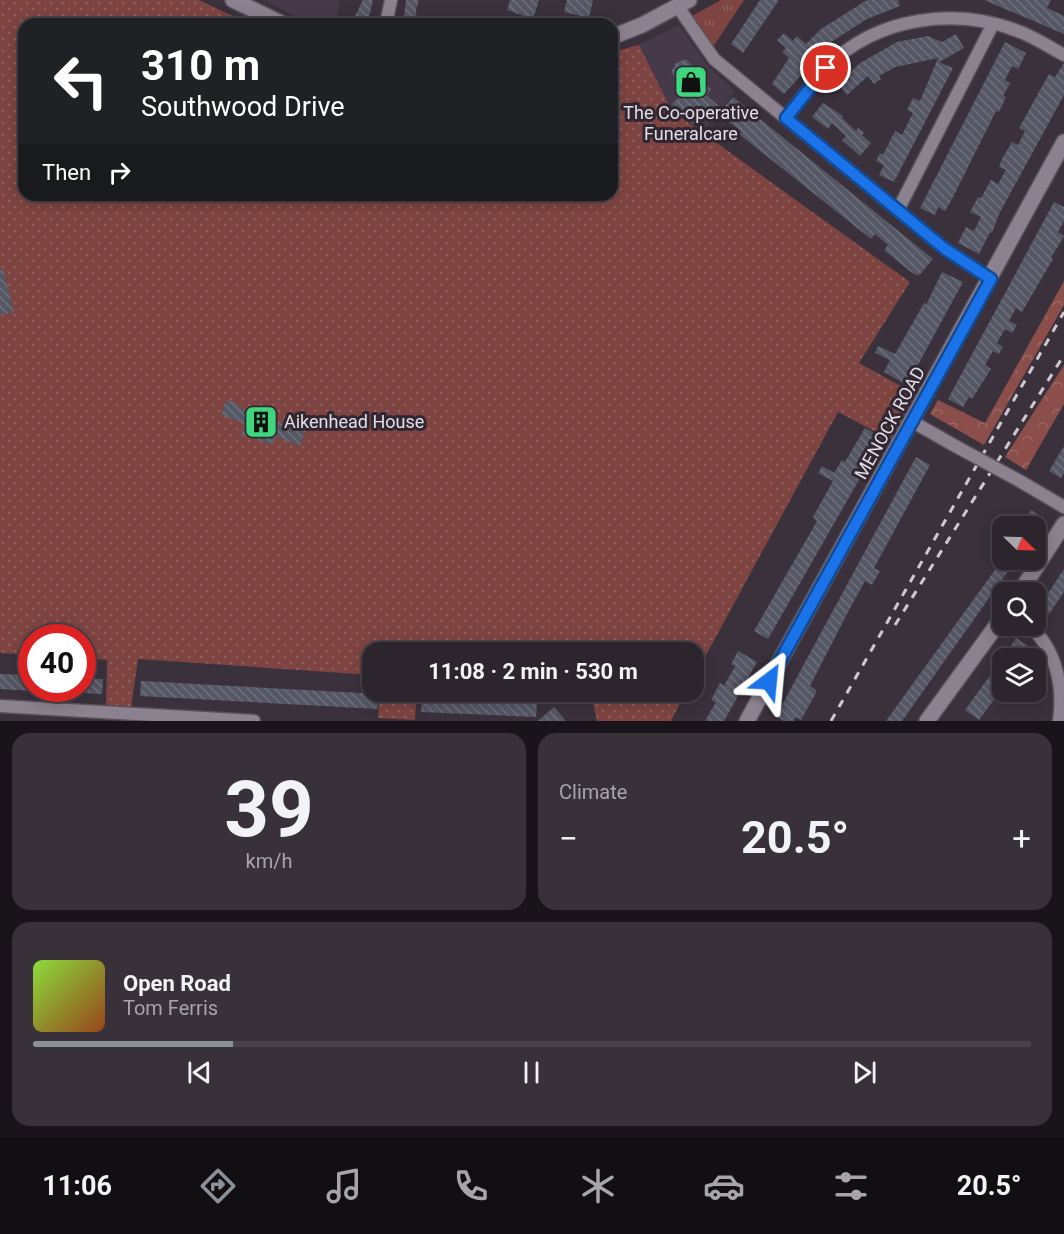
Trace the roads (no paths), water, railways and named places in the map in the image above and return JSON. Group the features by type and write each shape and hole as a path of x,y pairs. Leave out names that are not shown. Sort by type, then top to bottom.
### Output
{"street":[{"path":"233,0 270,18"},
{"path":"387,18 391,0"},
{"path":"618,34 683,3 714,59 945,249 991,279"},
{"path":"786,118 826,68 869,37 893,26 921,20 975,20 1024,33 1064,55"},
{"path":"898,210 993,24"},
{"name":"MENOCK ROAD","path":"747,721 913,422 1064,142"},
{"path":"913,422 1064,507"},
{"path":"1026,582 1064,524"},
{"path":"927,721 992,632"},
{"path":"1038,636 1052,652 1057,664 1062,690 1059,721"},
{"path":"0,706 123,717 254,721"}],"railway":[{"path":"831,721 1064,312"},
{"path":"895,625 1064,355"}],"place":[{"name":"The Co-operative Funeralcare","path":"691,82"},
{"name":"Aikenhead House","path":"261,422"}]}
